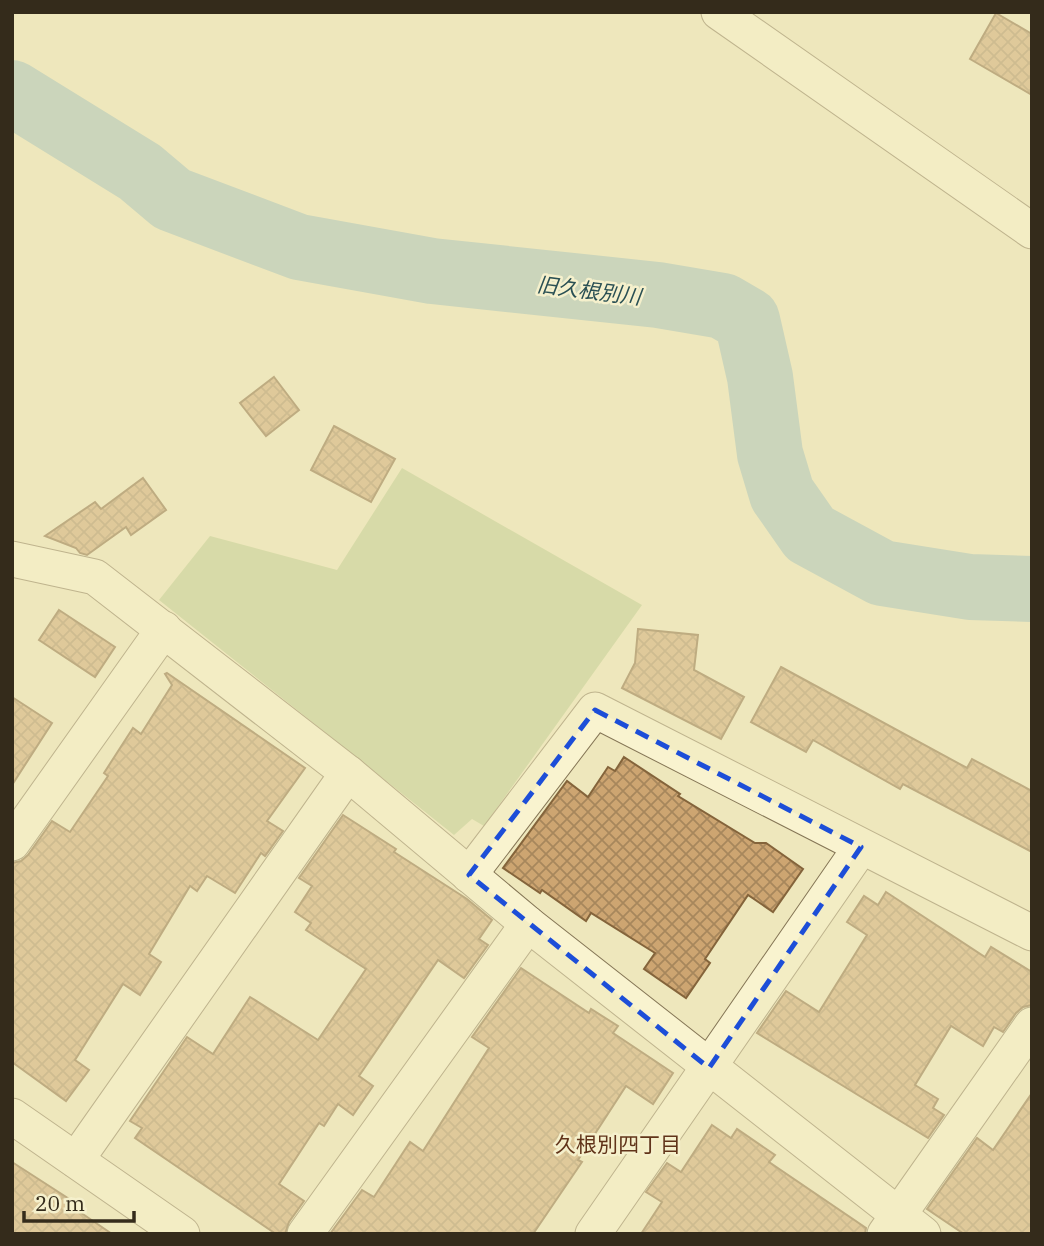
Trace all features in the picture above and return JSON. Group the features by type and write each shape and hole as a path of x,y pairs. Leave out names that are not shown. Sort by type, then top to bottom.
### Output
{"street":[{"path":"719,12 1032,231"},
{"path":"12,559 95,577 348,774 902,1228 1032,1024"},
{"path":"12,843 164,629"},
{"path":"469,875 595,709 1032,933"},
{"path":"76,1160 348,774"},
{"path":"593,1234 861,847"},
{"path":"305,1234 528,924"},
{"path":"12,1116 182,1234"}],"highlighted area":[{"path":"595,710 861,847 709,1068 469,875"}],"green space":[{"path":"402,468 642,605 484,826 472,819 454,835 159,600 210,536 337,570"}],"building":[{"path":"996,13 1032,34 1032,95 970,59"},
{"path":"274,377 299,410 266,436 240,403"},
{"path":"334,426 395,459 371,502 311,470"},
{"path":"143,478 166,510 131,535 126,527 87,555 45,536 95,502 101,509"},
{"path":"59,610 115,647 95,677 39,640"},
{"path":"638,629 698,635 694,670 744,697 721,739 622,688 635,663"},
{"path":"781,667 967,768 972,759 1032,791 1032,852 903,784 900,789 813,740 806,752 751,722"},
{"path":"165,674 305,768 267,821 283,831 265,856 261,853 235,893 207,876 197,891 190,886 149,954 161,962 140,995 123,984 75,1060 89,1070 66,1101 12,1062 12,863 21,861 28,855 52,821 70,832 108,776 104,773 133,728 141,734 172,685"},
{"path":"12,697 52,723 12,785"},
{"path":"624,757 680,794 678,796 755,843 766,843 803,869 773,912 748,895 705,959 710,963 686,998 644,969 655,953 591,913 586,921 542,890 540,893 503,868 567,781 588,797 608,767 615,771"},
{"path":"343,815 467,899 492,920 479,939 488,945 464,978 438,960 359,1076 373,1086 353,1115 338,1104 324,1126 319,1123 279,1184 304,1201 289,1222 285,1234 276,1234 135,1138 142,1128 130,1121 187,1037 213,1054 250,997 318,1040 366,969 306,930 311,923 295,912 312,886 299,878"},
{"path":"886,892 985,957 991,947 1032,972 1032,1005 1023,1007 1016,1013 1003,1032 994,1027 983,1046 951,1026 915,1085 938,1099 933,1108 944,1115 928,1138 757,1033 786,991 819,1012 867,935 847,922 864,896 878,905"},
{"path":"521,968 589,1013 591,1009 618,1026 613,1033 673,1073 653,1104 626,1086 578,1160 582,1162 533,1234 330,1234 362,1190 374,1197 410,1142 423,1151 489,1048 472,1037"},
{"path":"1032,1093 1032,1234 964,1234 927,1209 977,1138 993,1150"},
{"path":"712,1125 731,1138 737,1129 775,1155 769,1162 866,1228 865,1234 641,1234 662,1202 646,1192 667,1163 681,1172"},
{"path":"12,1162 77,1204 74,1208 112,1234 12,1234"}],"waterway":[{"name":"旧久根別川","path":"12,93 140,172 172,199 299,247 432,271 658,295 723,306 747,320 760,377 770,454 782,494 810,534 882,573 970,587 1032,589"}],"district":[{"name":"久根別四丁目","path":"618,1144"}]}
